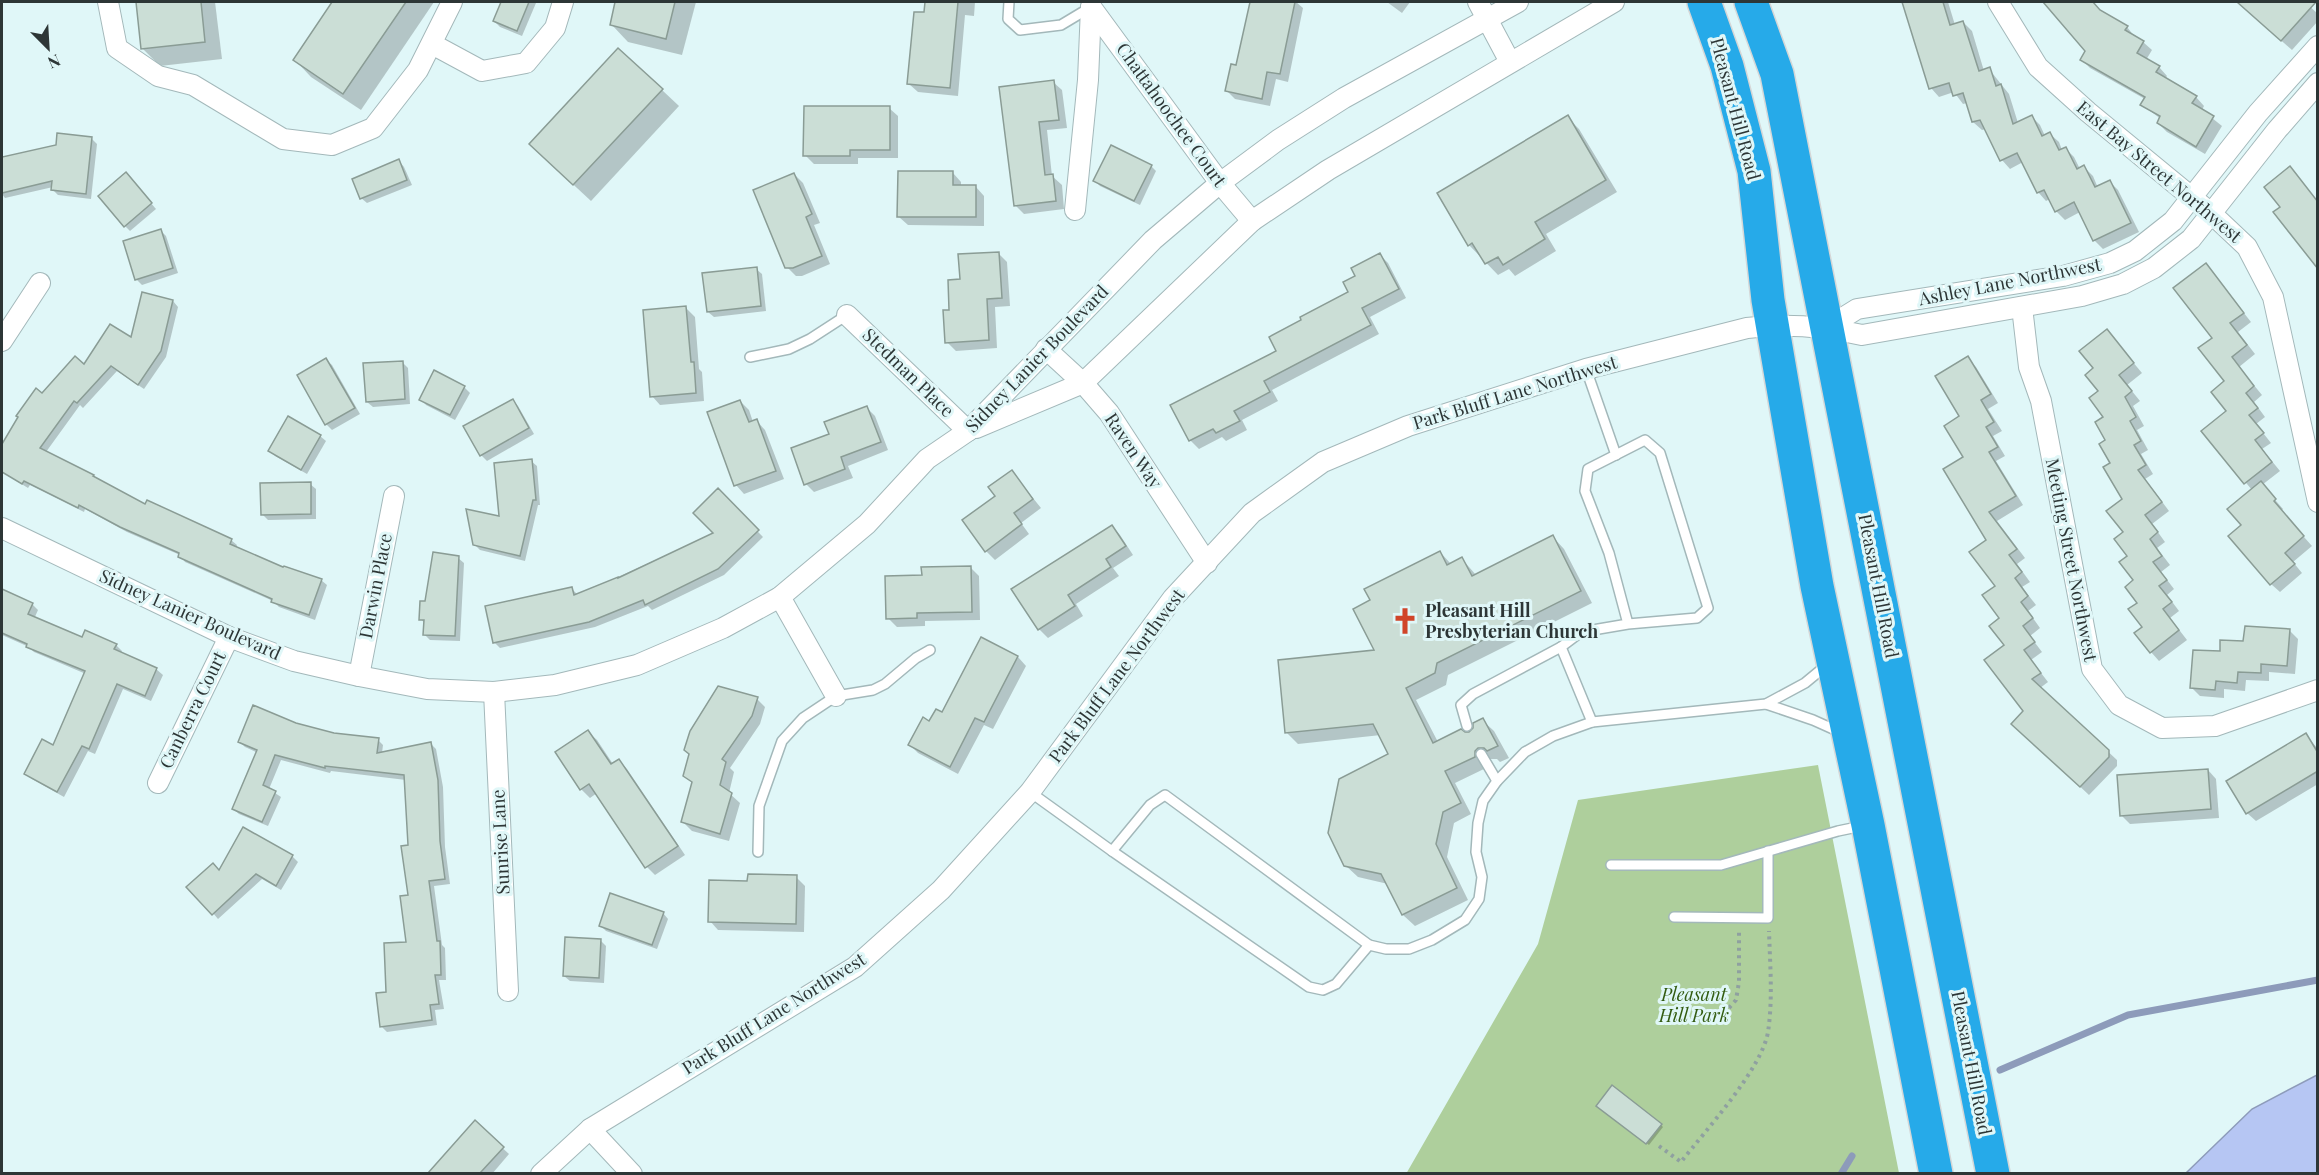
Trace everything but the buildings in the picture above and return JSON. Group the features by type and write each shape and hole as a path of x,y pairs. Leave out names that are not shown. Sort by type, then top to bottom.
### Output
{"highway":[{"name":"Pleasant Hill Road","path":"1704,2 1727,66 1754,171 1772,325 1817,586 1868,825 1936,1173"},
{"name":"Pleasant Hill Road","path":"1751,2 1777,74 1993,1173"}],"street":[{"path":"108,2 117,48 158,76 193,85 283,138 332,145 373,128 418,70 452,2"},
{"path":"432,44 482,71 526,63 555,27 563,2"},
{"name":"Sidney Lanier Boulevard","path":"2,528 229,637 294,661 359,676 427,689 494,692 555,684 637,665 723,628 780,597 867,524 927,459 968,431 1153,240 1220,183 1278,140 1483,10 1518,2"},
{"path":"968,431 1083,383 1252,221 1328,170 1614,2"},
{"name":"East Bay Street Northwest","path":"1998,2 2038,67 2088,112 2212,214 2247,247 2273,297 2318,502"},
{"path":"1075,210 1088,80 1091,7"},
{"name":"Chattahoochee Court","path":"1091,7 1220,183 1252,221"},
{"path":"1483,10 1510,62"},
{"name":"Ashley Lane Northwest","path":"1828,327 1857,309 2018,285 2110,263 2135,251 2163,230 2192,198 2258,113 2318,46"},
{"name":"Ashley Lane Northwest","path":"1772,325 1828,327 1862,335 2022,308 2082,296 2123,284 2154,268 2183,247 2318,83"},
{"path":"2,341 40,283"},
{"name":"Meeting Street Northwest","path":"2022,308 2029,367 2041,401 2092,669 2119,705 2162,728 2215,726 2318,690"},
{"name":"Stedman Place","path":"847,315 968,431"},
{"name":"Park Bluff Lane Northwest","path":"541,1173 590,1129 855,968 941,890 1030,792 1173,598 1252,513 1323,462 1408,426 1586,369 1747,328 1772,325"},
{"name":"Raven Way","path":"1046,349 1083,383 1109,413 1207,563"},
{"name":"Darwin Place","path":"359,676 394,496"},
{"path":"780,597 836,696"},
{"name":"Canberra Court","path":"158,783 229,637"},
{"name":"Sunrise Lane","path":"494,692 508,991"},
{"path":"590,1129 632,1173"}],"lane":[{"path":"1010,2 1008,19 1020,30 1061,24 1091,7"},
{"path":"750,357 789,349 810,339 847,315"},
{"path":"1586,369 1616,455"},
{"path":"1467,726 1461,705 1473,694 1561,647 1581,632 1628,624 1697,618 1708,608 1660,453 1645,440 1588,469 1585,491 1609,553 1628,624"},
{"path":"1561,647 1592,722"},
{"path":"758,852 759,806 782,741 803,718 836,696 873,690 885,684 916,658 930,650"},
{"path":"1112,851 1150,805 1165,795 1369,945 1386,949 1409,949 1432,940 1465,920 1479,899 1482,877 1476,852 1478,823 1483,801 1497,781 1525,752 1553,736 1592,722 1766,704 1805,683 1833,659"},
{"path":"1766,704 1813,720 1849,737"},
{"path":"1481,754 1497,781"},
{"path":"1030,792 1309,987 1323,990 1336,984 1369,945"},
{"path":"1611,865 1721,865 1838,831 1868,825"},
{"path":"1674,917 1768,918 1768,851"}],"path":[{"path":"1719,1019 1736,1000 1739,982 1739,918"},
{"path":"1659,1146 1681,1162 1754,1068 1767,1034 1771,981 1768,918"}],"green space":[{"name":"Pleasant Hill Park","path":"1818,765 1899,1173 1406,1174 1538,944 1578,800"}],"water":[{"path":"2317,1075 2317,1173 2186,1173 2252,1109"}],"waterway":[{"path":"2000,1070 2128,1015 2318,980"},
{"path":"1841,1174 1852,1156"}],"place":[{"name":"Pleasant Hill Presbyterian Church","path":"1405,621"}]}
